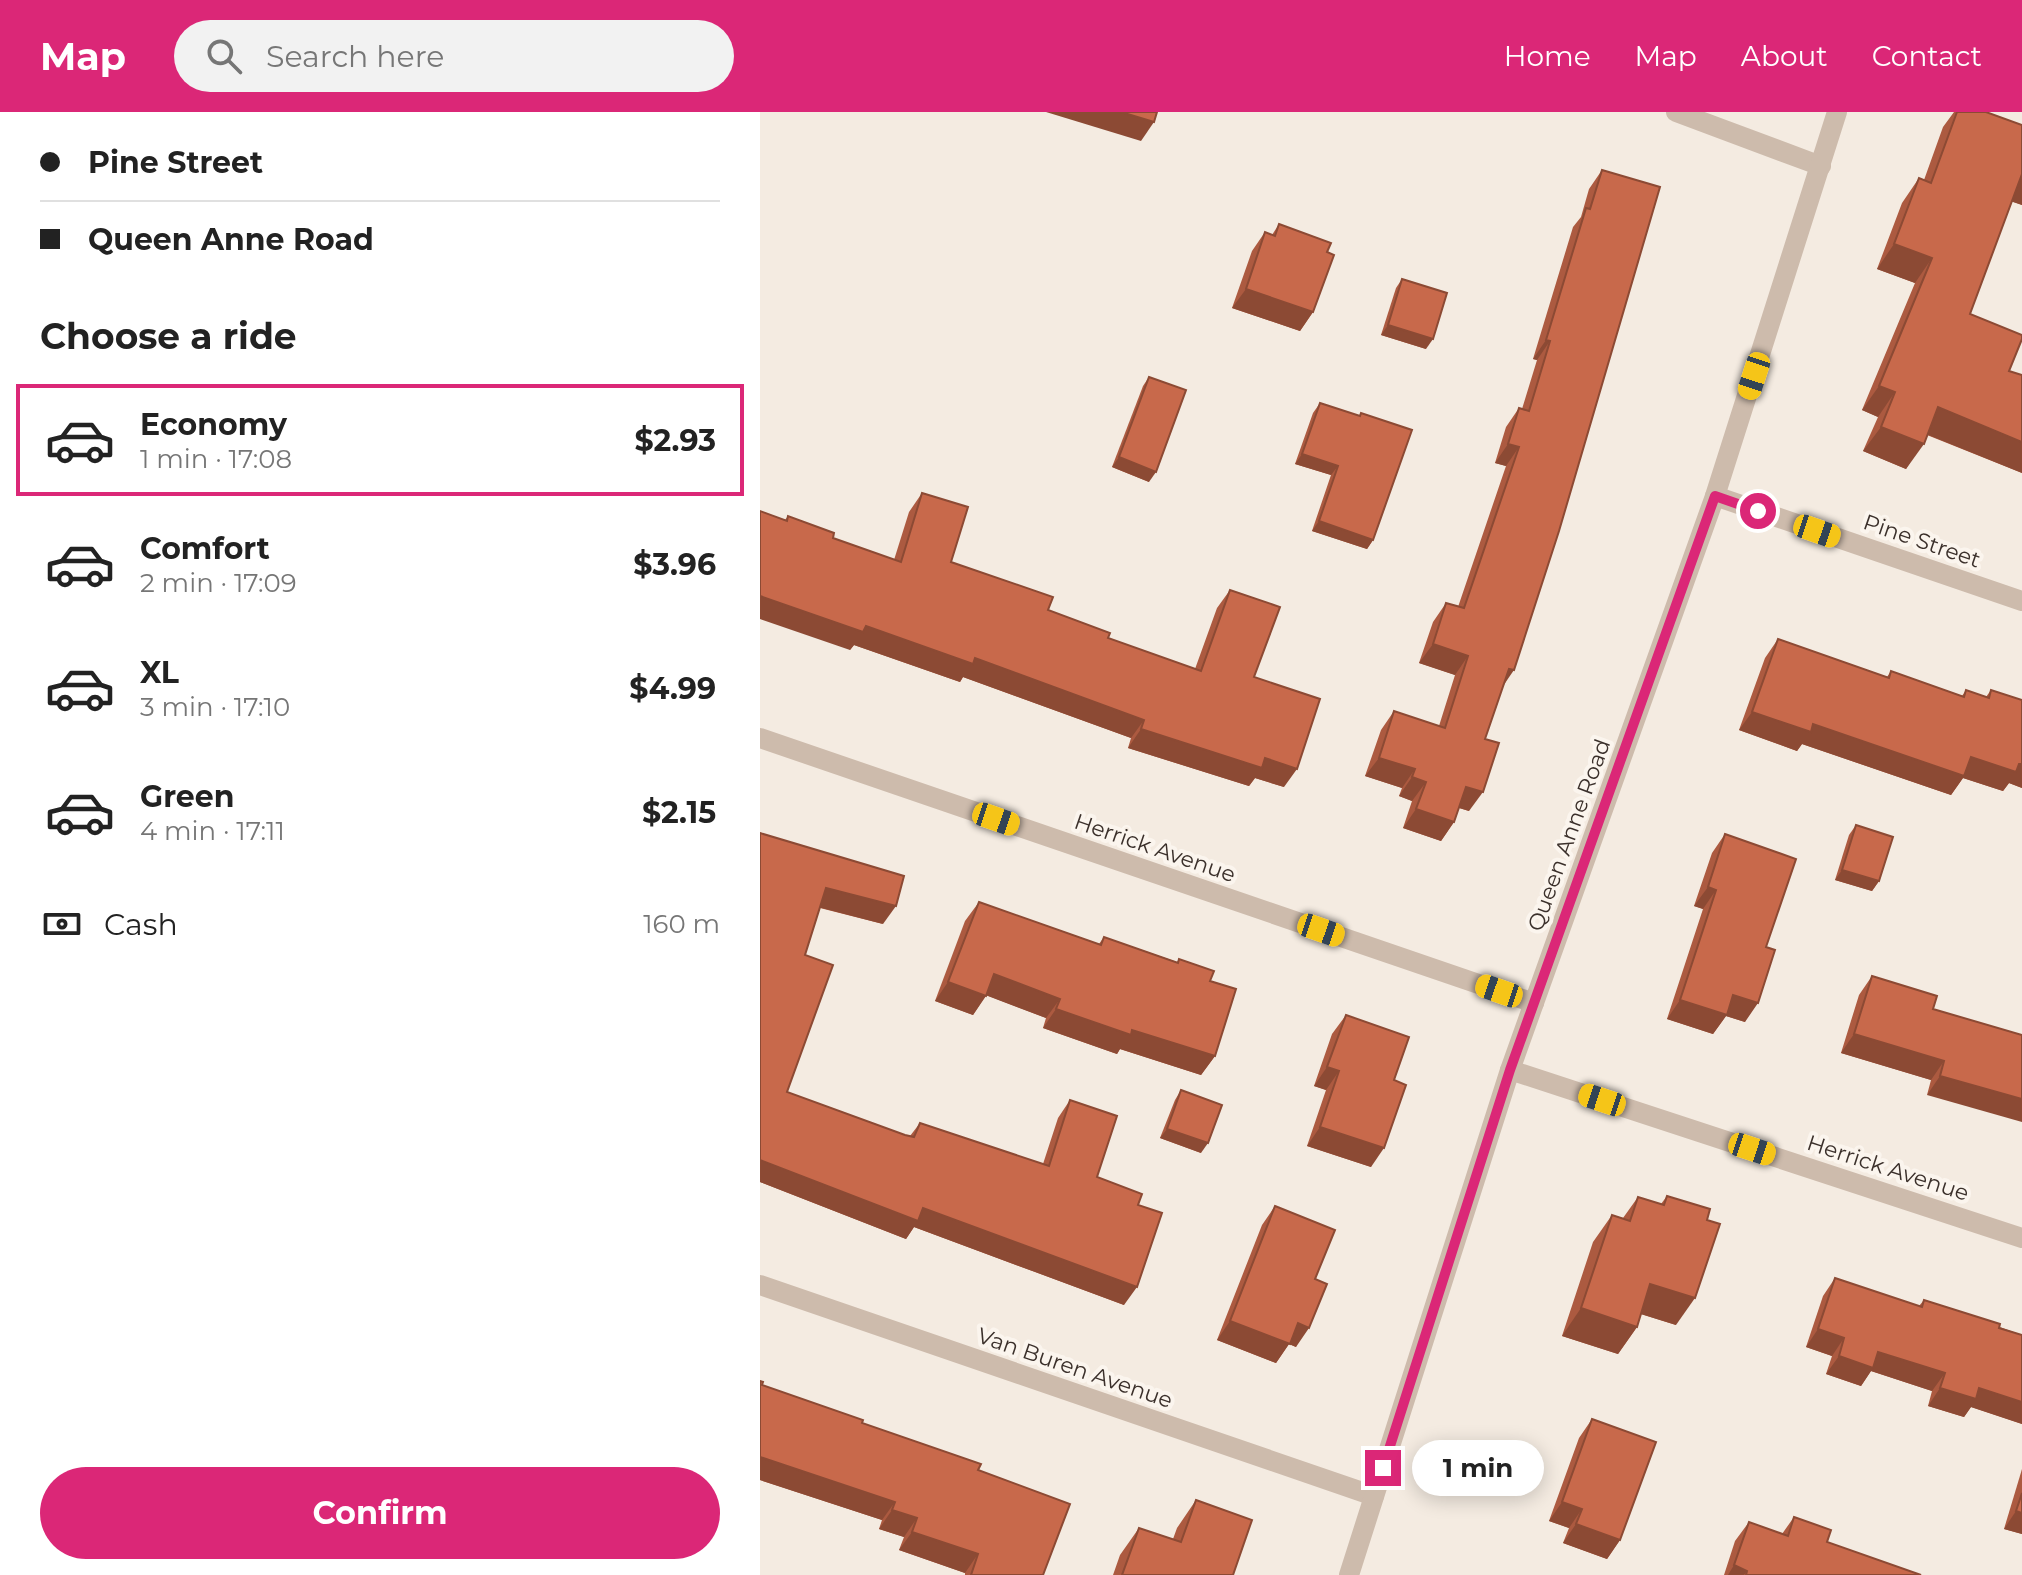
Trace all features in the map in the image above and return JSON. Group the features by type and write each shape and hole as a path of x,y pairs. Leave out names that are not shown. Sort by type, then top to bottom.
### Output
{"street":[{"path":"1676,112 1821,166"},
{"name":"Queen Anne Road","path":"1349,1575 1510,1070 1715,496 1837,112"},
{"name":"Pine Street","path":"1715,496 2022,601"},
{"name":"Herrick Avenue","path":"760,738 1534,1003"},
{"name":"Herrick Avenue","path":"1510,1070 2022,1238"},
{"name":"Van Buren Avenue","path":"760,1285 1374,1496"}],"building":[{"path":"1121,112 1157,112 1154,122"},
{"path":"1957,112 1986,112 2022,125 2022,174 1970,314 2022,335 2009,371 2022,375 2022,442 1938,407 1924,444 1881,427 1895,392 1879,386 1932,258 1894,244 1919,178 1931,183"},
{"path":"1602,170 1660,187 1559,531 1514,670 1509,669 1485,739 1499,743 1483,792 1466,787 1454,822 1416,809 1426,782 1412,777 1415,769 1379,758 1394,711 1445,728 1468,656 1433,644 1446,603 1464,608 1519,447 1508,444 1519,408 1529,411 1550,341 1546,340 1586,208 1590,209"},
{"path":"1279,224 1331,243 1327,252 1334,255 1313,312 1246,289 1265,232 1275,236"},
{"path":"1402,279 1447,293 1433,339 1388,325"},
{"path":"1149,377 1186,390 1156,472 1119,457"},
{"path":"1320,403 1412,430 1373,540 1319,521 1338,466 1302,454"},
{"path":"922,493 968,507 951,562 1053,597 1048,610 1110,633 1108,638 1201,671 1230,590 1280,607 1254,677 1320,699 1297,769 1265,758 1262,768 1141,729 1144,720 975,658 973,664 866,626 863,632 760,596 760,511 787,521 788,516 834,533 833,538 901,562"},
{"path":"1778,639 1889,678 1891,671 1964,697 1966,690 1989,698 1991,690 2022,700 2022,764 2016,772 1971,757 1964,776 1813,724 1811,732 1752,712"},
{"path":"1856,825 1893,837 1879,881 1842,870"},
{"path":"760,833 904,876 896,906 826,888 805,955 833,965 787,1092 905,1135 914,1137 920,1123 1049,1166 1070,1100 1117,1116 1097,1177 1142,1194 1138,1205 1162,1213 1137,1287 923,1208 918,1221 760,1160"},
{"path":"1725,834 1796,859 1766,947 1775,950 1758,1003 1733,995 1727,1015 1680,1000 1716,890 1708,887"},
{"path":"979,902 1101,945 1104,937 1178,963 1179,959 1214,971 1210,981 1236,989 1215,1056 1132,1030 1131,1035 1056,1009 1060,999 994,974 986,996 948,982"},
{"path":"1872,976 1937,996 1933,1009 2022,1035 2022,1099 1940,1076 1944,1061 1854,1034"},
{"path":"1346,1015 1409,1037 1394,1080 1406,1085 1384,1148 1320,1127 1339,1071 1327,1067"},
{"path":"1181,1090 1222,1105 1208,1143 1167,1129"},
{"path":"1667,1196 1710,1209 1707,1220 1720,1224 1695,1298 1650,1284 1637,1327 1581,1308 1612,1215 1630,1221 1638,1197 1664,1205"},
{"path":"1275,1206 1335,1230 1315,1279 1327,1284 1309,1328 1298,1323 1290,1344 1230,1321"},
{"path":"1835,1278 1922,1307 1924,1300 2000,1324 1999,1328 2022,1335 2022,1402 1979,1388 1976,1399 1940,1388 1945,1373 1878,1352 1873,1368 1839,1356 1844,1338 1818,1329"},
{"path":"760,1381 762,1385 863,1420 862,1423 981,1464 978,1470 1070,1504 1043,1575 971,1575 978,1554 912,1532 917,1518 892,1510 895,1502 760,1457"},
{"path":"1592,1419 1656,1442 1620,1540 1576,1524 1582,1509 1562,1502"},
{"path":"2022,1493 2022,1513 2016,1511"},
{"path":"1196,1500 1252,1520 1233,1575 1122,1575 1139,1528 1181,1542"},
{"path":"1794,1517 1831,1530 1827,1542 1921,1575 1746,1575 1747,1571 1734,1565 1749,1522 1788,1536"}],"route":[{"path":"1383,1468 1510,1070 1715,496 1758,511"}]}
